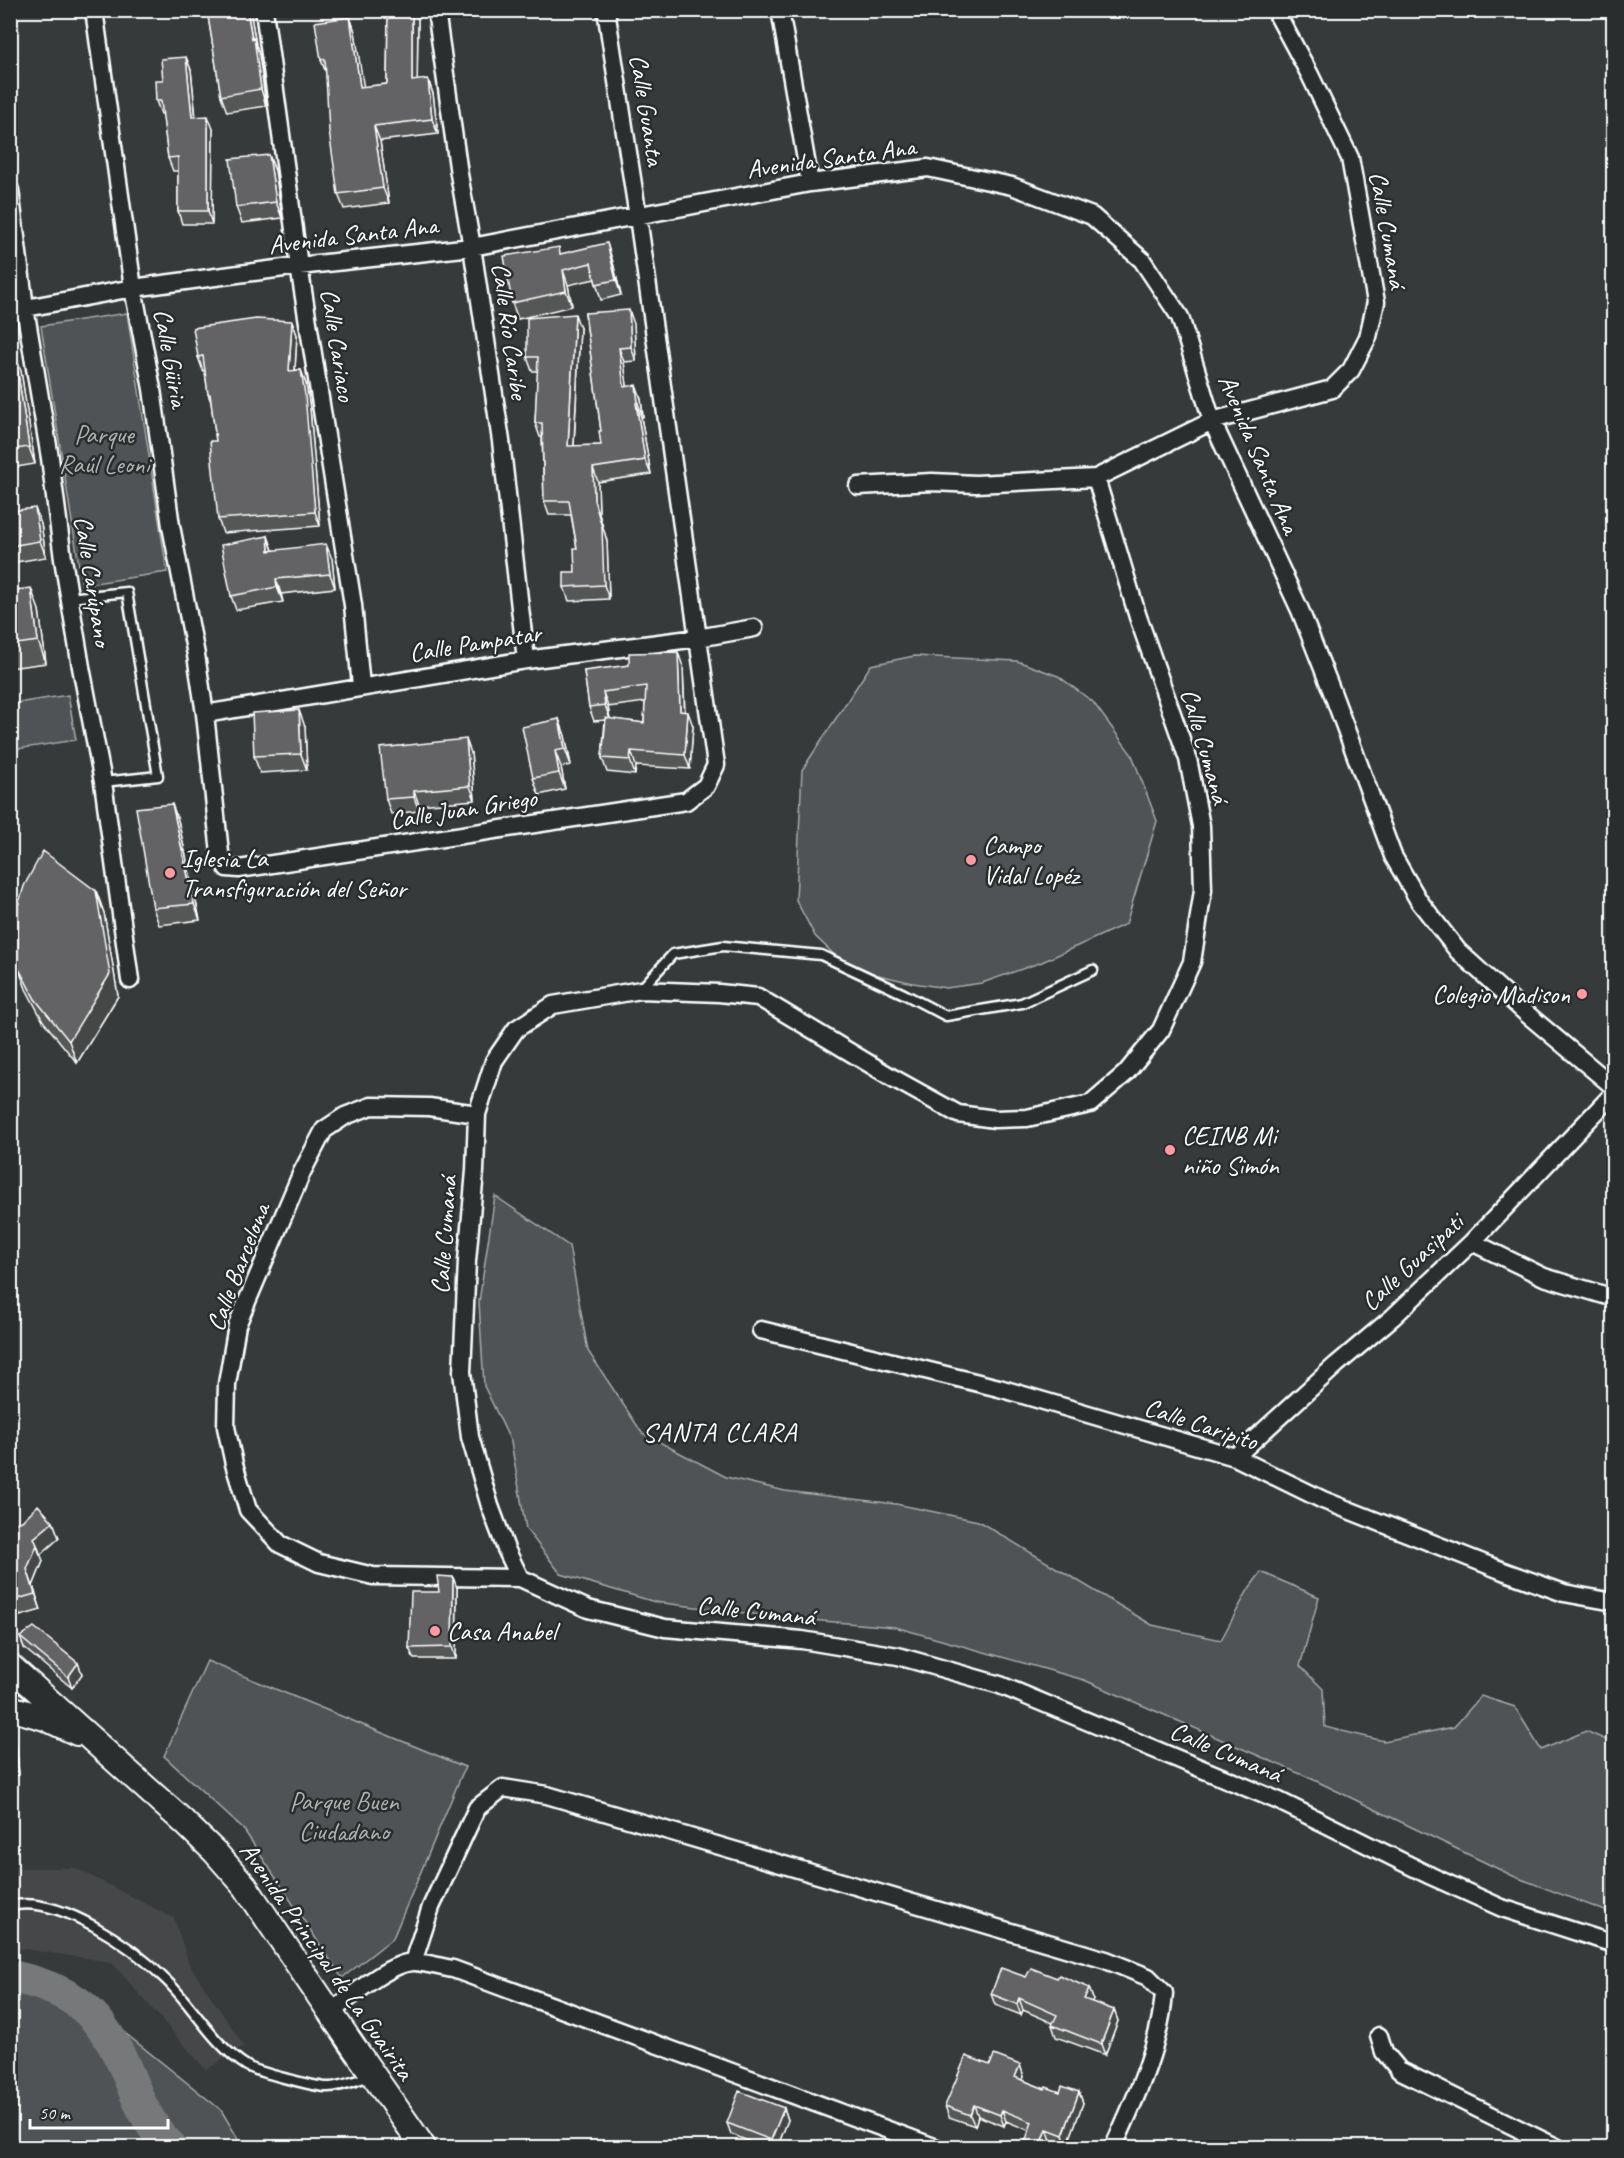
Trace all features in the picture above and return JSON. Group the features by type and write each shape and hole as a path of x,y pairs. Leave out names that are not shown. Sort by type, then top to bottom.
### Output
{"street":[{"name":"Calle Güiria","path":"94,10 133,288 152,389 171,526 205,714"},
{"name":"Calle Cariaco","path":"264,10 299,266 353,605 361,686"},
{"name":"Calle Río Caribe","path":"436,10 501,441 526,660"},
{"name":"Calle Guanta","path":"606,10 698,638"},
{"path":"780,10 810,183"},
{"name":"Calle Cumaná","path":"858,486 1096,478 1212,421 1332,389 1351,370 1368,337 1376,302 1350,158 1310,75 1275,10"},
{"name":"Avenida Santa Ana","path":"18,310 133,288 299,266 472,247 810,183 928,168 1012,186 1092,216 1142,260 1180,317 1212,421 1300,610 1393,856 1419,901 1458,951 1527,1014 1614,1087"},
{"name":"Calle Carúpano","path":"10,190 18,310 50,458 69,598 103,782 130,980"},
{"name":"Calle Cumaná","path":"1096,478 1138,618 1188,759 1201,826 1203,890 1192,962 1161,1029 1126,1073 1090,1104 1027,1118 995,1119 958,1114 758,997 641,990 553,1005 516,1029 494,1060 477,1114 475,1171 467,1261 462,1372 470,1437 490,1506 520,1578 588,1609 665,1628 802,1640 898,1656 1000,1685 1279,1801 1431,1876 1502,1908 1614,1944"},
{"name":"Calle Pampatar","path":"205,714 526,660 698,638 754,628"},
{"name":"Calle Juan Griego","path":"205,714 220,853 227,868 239,869 686,801 706,786 716,765 698,638"},
{"name":"Calle Guasipati","path":"1235,1457 1285,1414 1336,1365 1393,1317 1472,1242 1614,1093"},
{"name":"Calle Barcelona","path":"477,1114 429,1107 371,1106 345,1116 324,1130 302,1172 237,1325 226,1384 226,1427 248,1510 280,1544 319,1563 373,1576 520,1578"},
{"path":"1472,1242 1544,1277 1614,1298"},
{"name":"Calle Caripito","path":"761,1330 999,1388 1235,1457 1323,1500 1503,1570 1564,1593 1614,1602"},
{"name":"Avenida Principal de La Guairita","path":"10,1666 215,1852 245,1886 424,2148"},
{"name":"Avenida Principal de La Guairita","path":"10,1708 45,1718 95,1741"},
{"path":"413,1962 431,1908 477,1808 502,1788 547,1795 1106,1960 1148,1977 1164,1994 1162,2019 1137,2094 1113,2148"},
{"path":"330,2013 367,1983 393,1969 413,1962 453,1969 936,2148"},
{"path":"1379,2036 1384,2052 1399,2070 1558,2148"}],"lane":[{"path":"69,598 128,592 158,776 103,782"},
{"path":"641,990 673,954 723,946 821,955 946,1016 1022,1003 1093,970"},
{"path":"10,1906 18,1904 60,1910 108,1933 166,1979 218,2042 248,2067 288,2079 327,2087 374,2075"}],"shaded area":[{"path":"10,1868 75,1868 174,1918 189,1964 244,2046 206,2070 111,1962 11,1947"}],"green space":[{"name":"Parque Raúl Leoni","path":"127,313 167,572 82,585 41,326"},
{"name":"Campo Vidal Lopéz","path":"914,656 1017,661 1058,676 1093,702 1132,755 1157,821 1126,924 1042,962 982,983 946,988 848,968 815,936 796,900 802,770 871,665"},
{"path":"68,695 76,740 11,750 11,704"},
{"path":"495,1196 569,1246 588,1351 642,1433 726,1477 785,1491 896,1504 978,1521 1152,1625 1221,1640 1248,1590 1261,1572 1319,1597 1300,1666 1323,1689 1325,1727 1384,1741 1454,1727 1481,1696 1515,1707 1541,1750 1586,1731 1613,1743 1613,1914 1513,1876 1312,1779 1084,1680 895,1627 786,1618 655,1602 561,1574 526,1529 511,1442 484,1386 479,1302"},
{"name":"Parque Buen Ciudadano","path":"207,1661 465,1767 393,1938 342,1978 244,1830 164,1756"},
{"path":"12,1978 75,1993 221,2110 243,2147 11,2147 10,1980"}],"building":[{"path":"207,10 247,10 252,39 254,38 261,89 221,96"},
{"path":"388,10 412,10 412,81 428,79 432,119 374,126 383,188 338,194 329,131 325,59 321,60 315,22 350,17 360,87 387,84"},
{"path":"186,57 192,117 208,116 208,211 178,211 178,157 168,158 161,101 156,101 155,80 163,80 161,59"},
{"path":"269,155 276,202 236,207 230,159"},
{"path":"607,243 616,280 596,284 591,263 563,270 566,291 512,303 504,256 559,247 560,254"},
{"path":"629,310 631,347 619,348 624,387 636,385 638,403 636,403 645,460 593,468 594,500 602,527 604,585 564,587 564,572 575,572 574,548 577,548 569,501 544,501 542,423 535,423 538,357 527,357 527,318 575,314 568,446 601,445 585,313"},
{"path":"256,319 292,321 289,371 301,370 315,512 218,519 210,441 216,441 210,394 208,394 203,356 198,357 193,328"},
{"path":"15,354 29,447 10,450 10,355"},
{"path":"35,508 40,541 10,546 10,511"},
{"path":"268,536 269,551 326,544 330,574 276,579 277,587 231,596 221,545"},
{"path":"31,588 38,641 10,645 10,591"},
{"path":"678,652 680,711 688,712 685,755 631,751 630,760 602,758 606,718 644,723 646,686 603,692 605,705 589,707 584,671 629,665 629,653"},
{"path":"299,710 301,754 254,756 252,713"},
{"path":"559,719 565,749 555,751 559,773 533,778 522,727"},
{"path":"466,739 470,786 414,791 414,797 386,799 380,748"},
{"name":"Iglesia La Transfiguración del Señor","path":"172,804 194,904 153,908 136,808"},
{"path":"43,851 96,891 110,974 69,1041 35,999 18,967 18,906 24,886"},
{"path":"38,1505 53,1522 34,1538 37,1545 27,1569 35,1594 14,1600 10,1590 10,1524 22,1521"},
{"name":"Casa Anabel","path":"437,1576 453,1577 452,1647 409,1648 411,1592 439,1592"},
{"path":"34,1627 78,1663 68,1677 20,1637"},
{"path":"10,1732 13,1758 10,1758"},
{"path":"1001,1968 1026,1977 1031,1968 1057,1978 1059,1975 1089,1988 1084,1999 1114,2010 1101,2044 1052,2025 1057,2015 1019,1998 1017,2004 991,1994"},
{"path":"994,2055 1020,2065 1015,2077 1045,2089 1046,2087 1060,2092 1062,2086 1079,2092 1063,2135 1047,2129 1040,2148 1023,2148 1032,2122 1002,2110 1000,2115 974,2105 970,2115 945,2106 966,2056 990,2065"},
{"path":"739,2091 784,2108 771,2140 727,2123"}],"waterway":[{"path":"10,1976 47,1986 62,1993 89,2012 110,2039 150,2121 172,2148"}],"place":[{"name":"Campo Vidal Lopéz","path":"971,860"},
{"name":"Iglesia La Transfiguración del Señor","path":"170,873"},
{"name":"Colegio Madison","path":"1582,994"},
{"name":"CEINB Mi niño Simón","path":"1170,1150"},
{"name":"Casa Anabel","path":"435,1631"}],"district":[{"name":"SANTA CLARA","path":"720,1432"}]}
